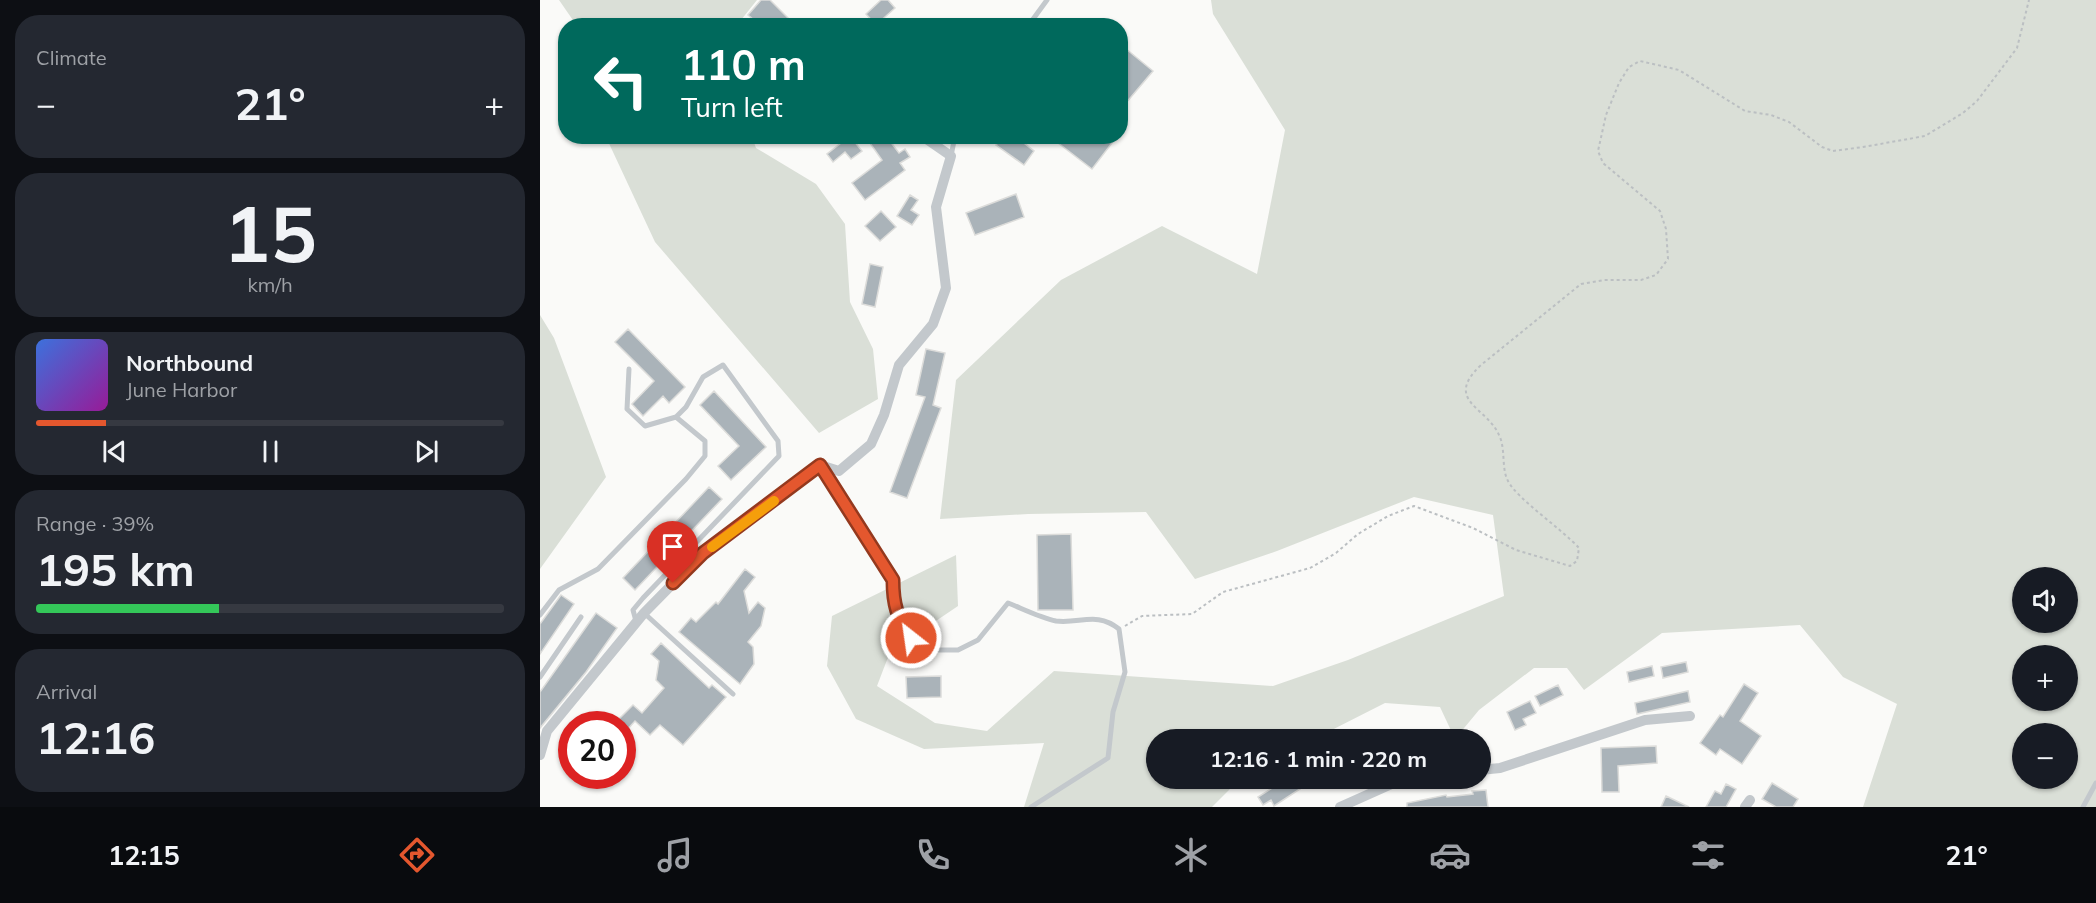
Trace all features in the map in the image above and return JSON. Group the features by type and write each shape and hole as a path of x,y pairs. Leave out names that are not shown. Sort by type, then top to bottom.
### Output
{"street":[{"path":"540,754 547,731 636,622 703,553 820,465 839,471 870,444 884,415 898,365 933,324 946,288 936,207 951,156 934,144"},
{"path":"1491,769 1500,768 1645,720 1690,716"},
{"path":"1340,807 1380,789"}],"lane":[{"path":"1034,18 1047,0"},
{"path":"951,156 953,144"},
{"path":"628,369 627,409 645,426 676,417 686,407 703,377 723,365 778,441 779,456 643,598 633,610 636,622"},
{"path":"540,615 559,590 598,569 686,479 705,456 705,441 676,417"},
{"path":"820,465 893,580 893,602 898,619 911,638 939,650 958,650 978,640 1008,603 1057,621 1086,617 1111,623 1119,629 1125,672 1113,712 1108,758 1031,807"},
{"path":"644,613 734,694"},
{"path":"540,677 581,617"},
{"path":"2083,807 2096,783"}],"path":[{"path":"1119,629 1142,616 1192,614 1223,592 1310,568 1336,553 1358,534 1388,516 1414,506 1473,528 1516,550 1570,566 1576,561 1578,548 1508,481 1500,436 1470,405 1466,396 1467,387 1471,374 1481,364 1581,284 1604,280 1641,280 1656,275 1668,260 1666,229 1660,211 1603,163 1598,151 1606,116 1618,83 1629,67 1640,61 1679,70 1745,111 1771,115 1789,122 1822,147 1833,151 1863,147 1925,136 1977,102 2017,48 2029,0"}],"shaded area":[{"path":"559,0 757,0 743,18 571,18"},
{"path":"1211,0 2096,0 2096,807 1863,807 1897,704 1843,677 1800,625 1662,633 1584,690 1567,668 1534,668 1479,710 1463,729 1450,729 1440,707 1385,703 1334,729 1146,729 1146,789 1230,789 1212,807 1024,807 1044,743 924,749 856,719 827,666 832,616 956,555 958,606 890,652 877,686 935,723 987,731 1054,671 1273,686 1348,660 1504,596 1493,515 1414,497 1277,551 1195,579 1146,512 1028,514 940,519 956,380 1061,280 1162,226 1257,274 1285,130 1213,14"},
{"path":"609,144 755,144 756,148 816,184 845,224 850,302 873,349 878,399 819,433 655,242"},
{"path":"540,315 554,338 606,477 540,569"}],"building":[{"path":"761,0 770,0 788,18 752,18 748,15"},
{"path":"881,0 888,0 895,8 884,18 870,18 866,14"},
{"path":"1128,51 1153,71 1128,101"},
{"path":"840,144 856,144 862,151 851,159 845,152 833,162 827,154"},
{"path":"871,144 892,144 899,153 905,149 910,157 900,163 905,170 865,200 852,183 882,160"},
{"path":"1025,144 1034,151 1024,165 996,145"},
{"path":"1059,144 1111,144 1092,169"},
{"path":"1016,194 1024,217 975,235 966,213"},
{"path":"910,195 918,200 911,210 919,215 912,225 897,216"},
{"path":"881,211 896,227 880,241 865,226"},
{"path":"870,264 883,267 875,307 862,304"},
{"path":"628,329 685,387 669,403 663,396 643,416 632,404 654,381 615,342"},
{"path":"926,349 945,353 933,405 941,408 907,498 890,492 925,397 916,395"},
{"path":"714,391 766,447 731,480 718,466 739,446 700,405"},
{"path":"709,487 722,499 635,590 623,578"},
{"path":"1071,534 1073,610 1038,610 1037,535"},
{"path":"745,569 755,577 744,591 749,613 758,602 765,608 761,626 748,642 753,647 754,664 740,684 679,632 691,618 696,622 716,602 718,604"},
{"path":"561,595 574,604 540,654 540,624"},
{"path":"596,613 617,628 586,672 540,728 540,692"},
{"path":"661,643 709,688 712,685 726,697 683,745 660,725 650,735 636,722 636,711 627,711 633,705 642,713 664,688 656,680 659,661 651,654"},
{"path":"1686,662 1688,672 1663,678 1661,667"},
{"path":"1652,666 1654,676 1629,682 1627,672"},
{"path":"941,676 941,697 907,698 906,677"},
{"path":"1744,684 1758,693 1740,721 1761,736 1742,764 1720,749 1716,755 1700,743 1720,715 1723,717"},
{"path":"1558,685 1563,695 1540,706 1535,696"},
{"path":"1688,691 1690,702 1637,714 1635,703"},
{"path":"1530,701 1536,713 1523,719 1526,725 1515,730 1507,712"},
{"path":"1656,746 1657,763 1618,766 1619,792 1602,792 1601,748"},
{"path":"1772,783 1798,799 1793,807 1776,807 1762,799"},
{"path":"1726,784 1736,789 1726,807 1706,807 1715,791 1721,794"},
{"path":"1271,789 1300,789 1274,806 1271,800 1263,805 1258,797"},
{"path":"1486,790 1488,807 1407,807 1407,803 1446,795 1447,797 1473,794 1472,791"},
{"path":"1666,796 1689,807 1661,807"}],"slow traffic":[{"path":"712,547 774,501"}],"route":[{"path":"673,583 703,553 820,465 893,580 893,602 898,619 911,638"}]}
